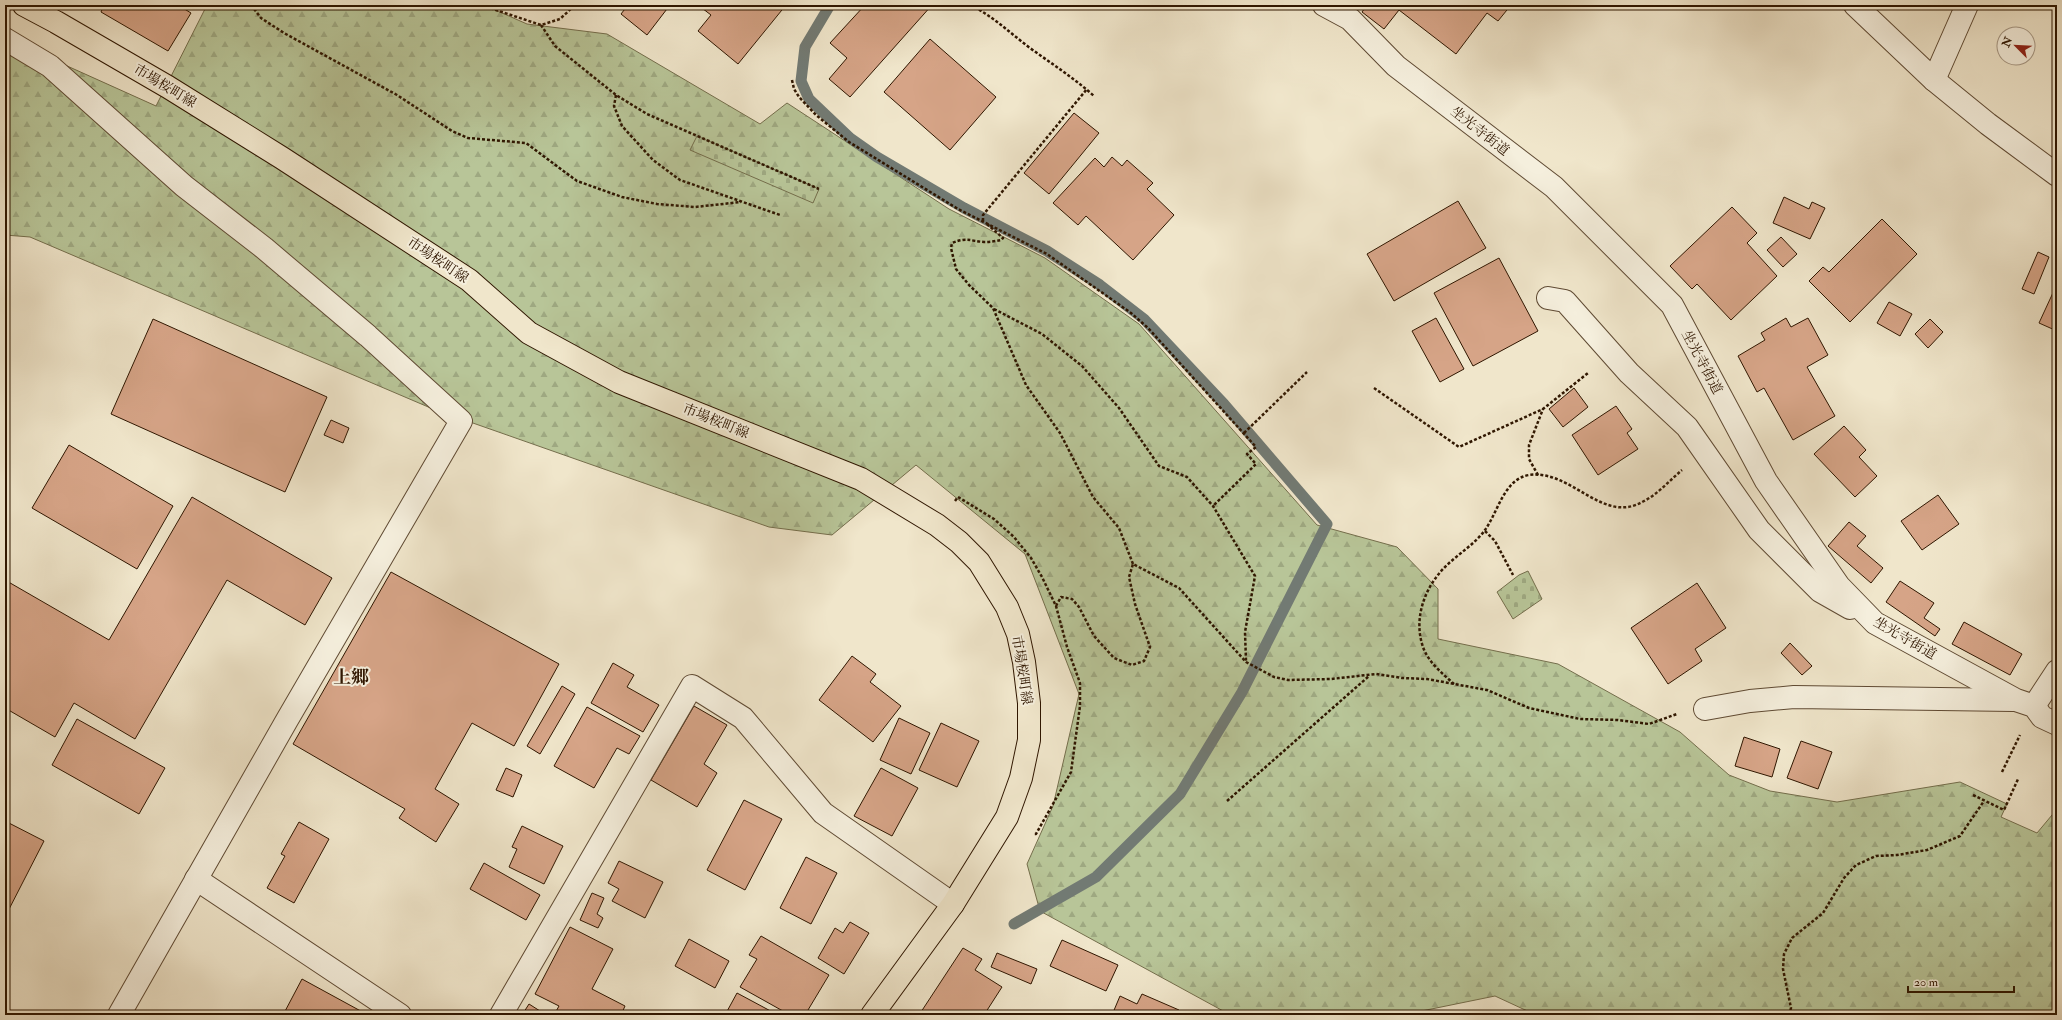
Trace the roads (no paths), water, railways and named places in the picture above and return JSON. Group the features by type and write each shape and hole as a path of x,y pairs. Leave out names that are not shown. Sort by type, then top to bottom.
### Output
{"main road":[{"name":"市場桜町線","path":"24,5 168,87 289,162 469,280 529,333 619,382 862,479 931,521 959,542 980,562 994,583 1007,607 1018,634 1024,662 1029,703 1029,740 1021,778 1007,817 953,904 872,1015"}],"street":[{"name":"坐光寺街道","path":"1324,5 1350,20 1396,66 1554,187 1672,306 1766,481 1839,586 1875,623 2037,712"},
{"path":"1855,5 1934,80 1988,124 2057,174"},
{"path":"1934,80 1967,5"},
{"path":"5,39 50,66 184,186 264,248 368,336 461,421 119,1015"},
{"path":"1548,298 1565,301 1628,373 1687,427 1759,530 1820,590 1875,623"},
{"path":"2037,712 2057,671"},
{"path":"501,1015 692,686 743,718 823,813 953,904"},
{"path":"1705,708 1750,701 1794,697 2037,712"},
{"path":"2037,712 2057,740"},
{"path":"196,879 400,1015"}],"waterway":[{"path":"830,5 805,47 801,81 809,99 850,138 877,157 964,208 1047,251 1100,285 1144,319 1224,404 1327,524 1242,692 1180,794 1096,877 1014,924"}],"district":[{"name":"上郷","path":"351,677"}]}
